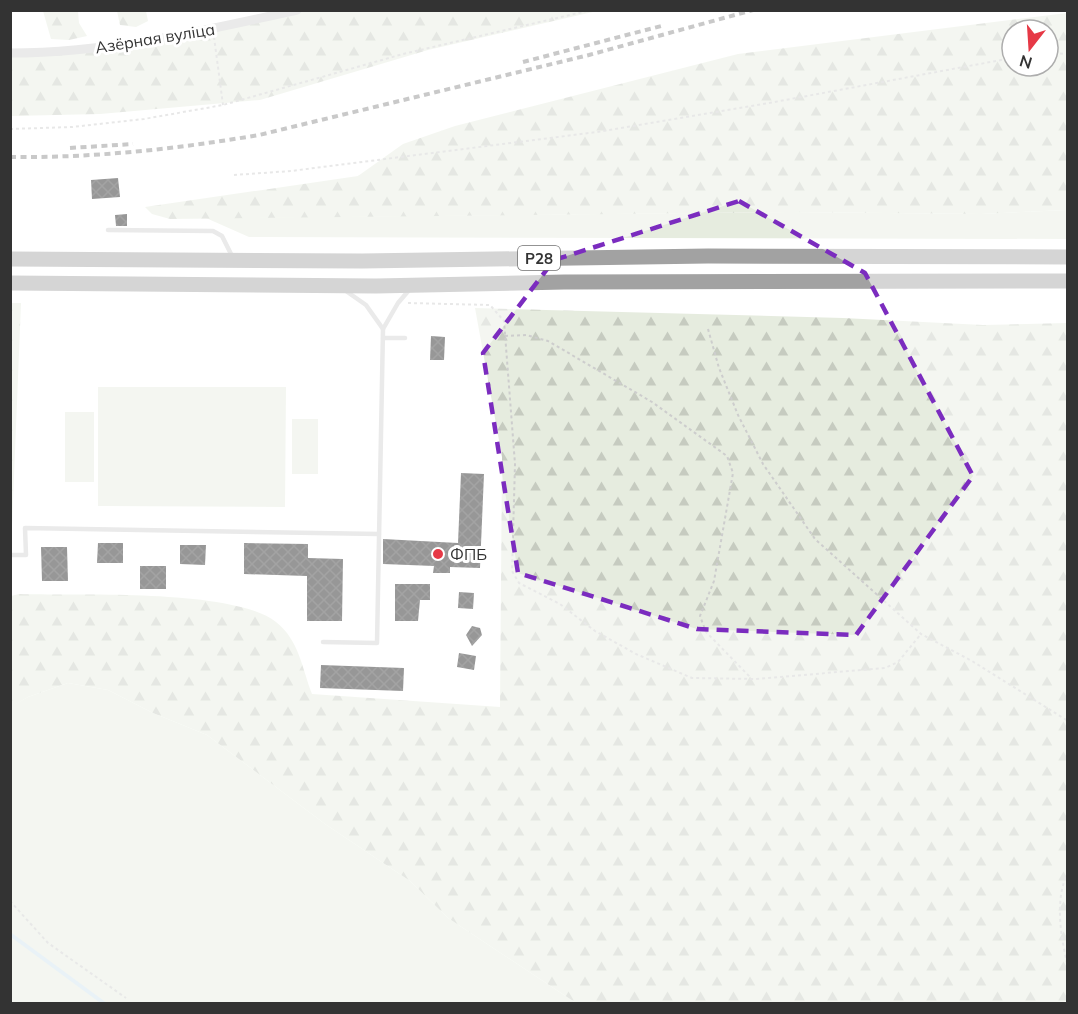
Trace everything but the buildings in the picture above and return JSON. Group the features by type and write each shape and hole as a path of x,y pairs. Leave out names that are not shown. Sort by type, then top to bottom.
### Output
{"highway":[{"name":"Р28","path":"10,259 1068,257"},
{"name":"Р28","path":"10,283 336,285 1068,280"}],"street":[{"name":"Азёрная вуліца","path":"10,53 55,53 213,29 297,10"}],"lane":[{"path":"108,230 213,231 222,236 234,260"},
{"path":"323,642 377,643 382,338 383,329 398,303 414,284"},
{"path":"336,285 366,305 383,329"},
{"path":"382,338 405,338"},
{"path":"10,555 26,555 25,528 379,534"}],"path":[{"path":"10,129 113,123 223,105 403,54 591,10"},
{"path":"213,29 223,105"},
{"path":"234,175 291,171 597,132 1000,60"},
{"path":"398,303 490,305 504,321 515,464 512,571 519,583 560,604 595,631 636,654 692,678 751,678 885,668 898,662 921,634"},
{"path":"708,329 719,368 738,415 763,464 815,539 858,580 921,634 972,662 1068,721"},
{"path":"505,336 526,335 548,341 652,402 727,456 732,472 714,581 700,616 706,632 751,678"},
{"path":"1068,872 1064,880 1060,934 1068,967"},
{"path":"10,901 48,943 126,998"}],"highlighted area":[{"path":"739,201 865,273 973,476 856,635 697,629 518,573 483,353 554,260"}],"green space":[{"path":"43,11 78,11 79,23 87,36 69,40 51,39"},
{"path":"117,11 146,11 148,21 136,27 120,25"},
{"path":"297,11 597,11 428,50 260,100 100,114 11,116 11,52 55,53"},
{"path":"1067,13 1067,210 981,214 790,212 170,219 152,214 145,207 358,176 403,144 455,126 738,54 1000,21 1000,78 1060,78 1060,18 1027,18"},
{"path":"1067,210 1068,239 249,237 206,218 790,212 981,214"},
{"path":"10,303 21,303 11,551 10,551"},
{"path":"475,308 843,318 983,325 1067,323 1067,1003 576,1003 448,918 410,881 325,824 207,735 153,713 108,690 68,683 28,697 11,707 11,596 19,594 153,596 225,604 255,611 276,622 290,637 299,655 312,694 500,707 502,457"},
{"path":"98,387 286,387 285,507 98,506"},
{"path":"65,412 94,412 94,482 65,482"},
{"path":"292,419 318,419 318,474 292,474"},
{"path":"68,683 108,690 153,713 207,735 325,824 410,881 448,918 576,1003 11,1003 10,707 28,697"}],"waterway":[{"path":"10,934 105,1004"}],"railway":[{"path":"10,157 135,152 259,135 589,55 753,10"},
{"path":"523,62 665,25"},
{"path":"70,148 133,144"}],"place":[{"name":"ФПБ","path":"438,554"}]}
